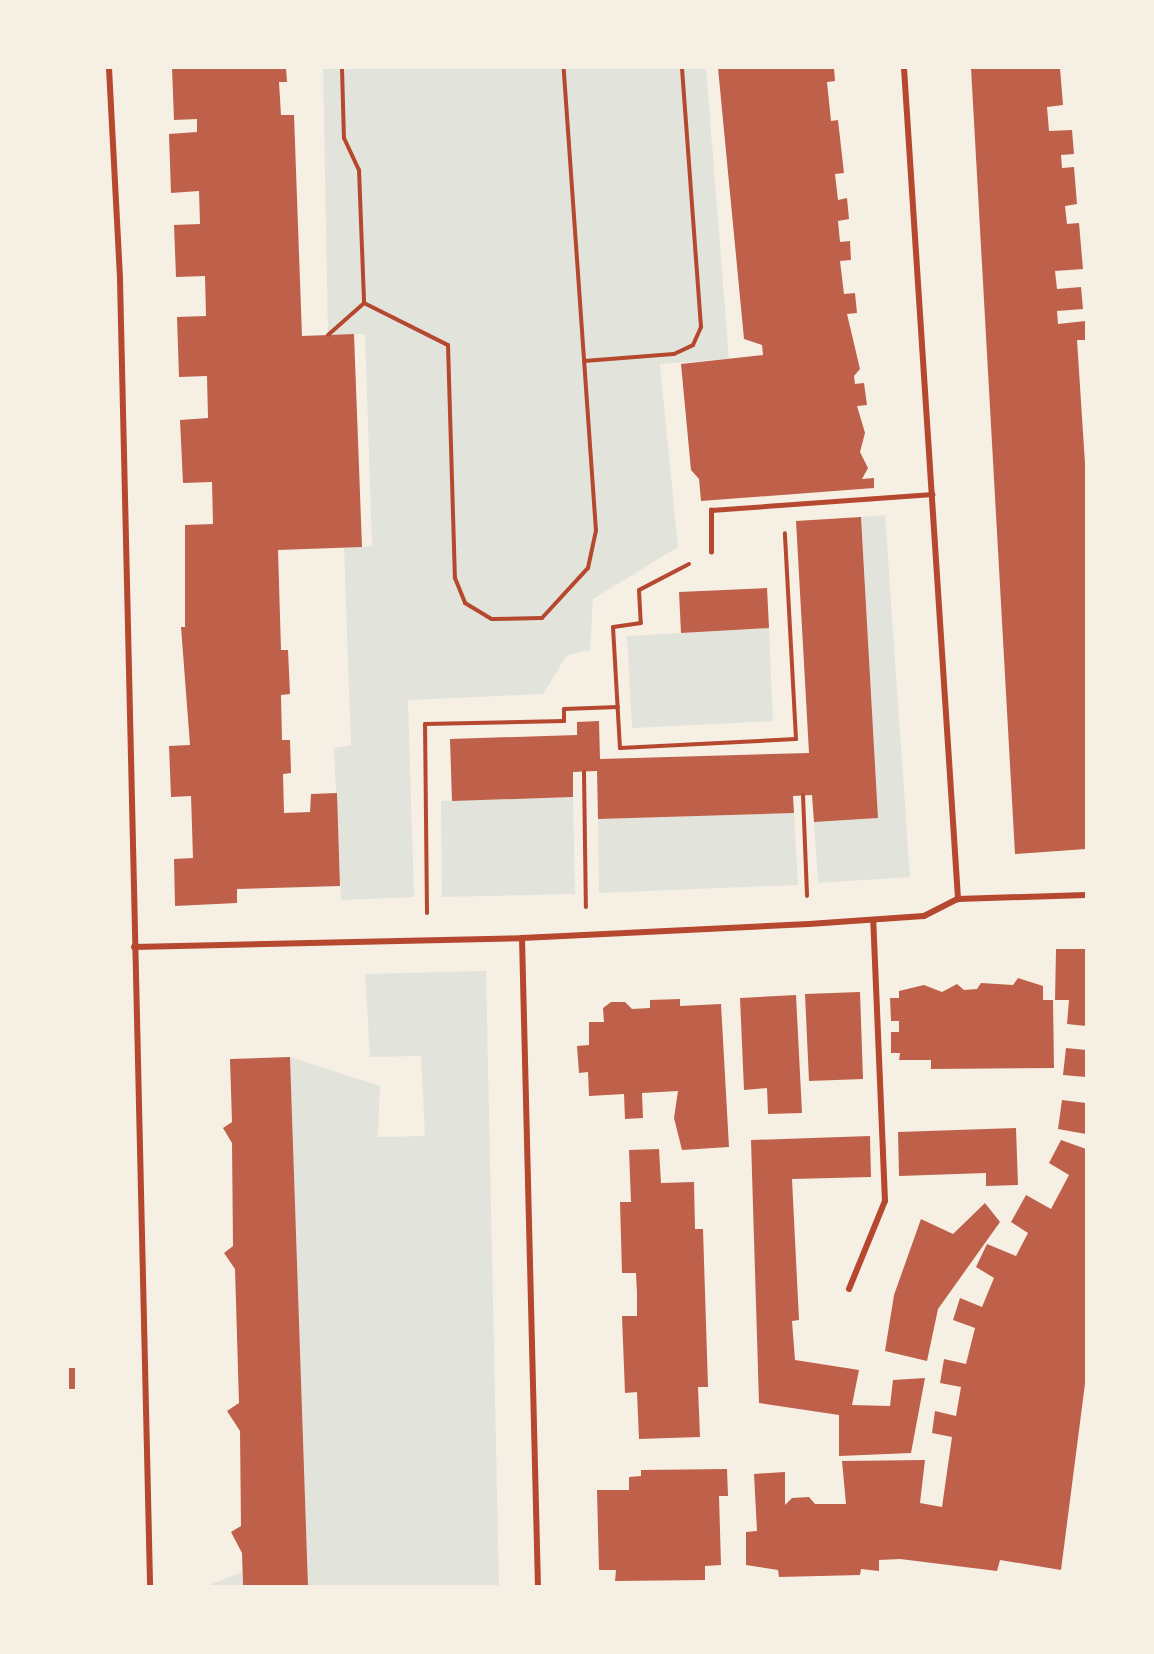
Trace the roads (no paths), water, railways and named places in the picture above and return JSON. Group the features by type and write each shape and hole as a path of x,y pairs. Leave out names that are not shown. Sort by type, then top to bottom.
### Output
{"street":[{"path":"109,68 120,280 150,1587"},
{"path":"904,68 958,899"},
{"path":"134,947 522,938 809,924 924,916 958,899 1086,896"},
{"path":"849,1289 885,1201 873,920"},
{"path":"522,938 538,1587"}],"lane":[{"path":"711,552 711,510 932,494"}]}
